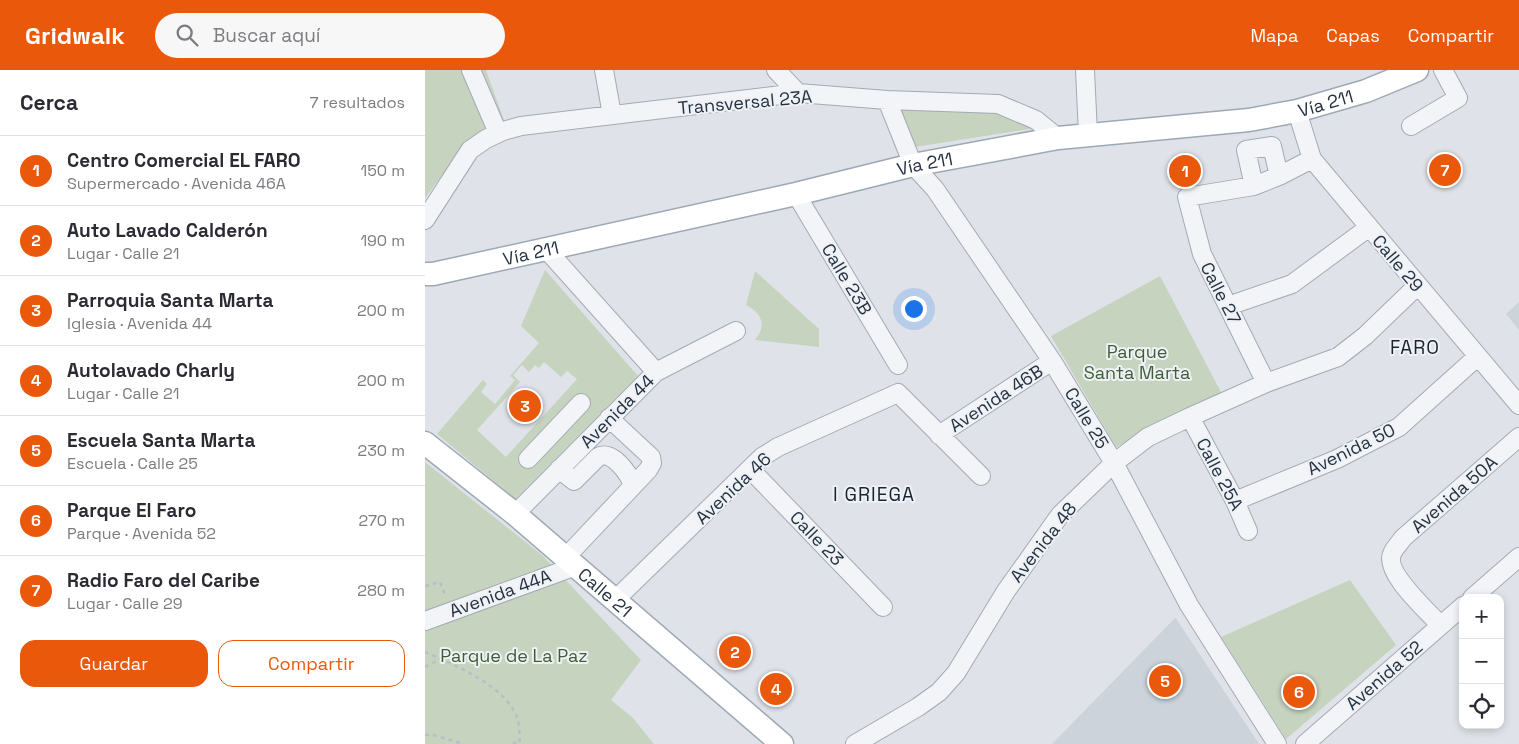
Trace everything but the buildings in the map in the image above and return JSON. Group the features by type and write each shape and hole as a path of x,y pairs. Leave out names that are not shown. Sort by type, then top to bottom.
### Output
{"main road":[{"name":"Vía 211","path":"428,275 796,194 913,165 1058,138 1249,120 1297,111 1367,91 1417,70"},
{"name":"Calle 21","path":"425,443 515,514 782,744"}],"street":[{"path":"425,220 470,150 492,136 471,70"},
{"path":"604,70 612,116"},
{"path":"776,70 798,93"},
{"path":"1085,70 1088,134"},
{"path":"1411,126 1458,98 1443,70"},
{"name":"Transversal 23A","path":"492,136 521,126 798,93 887,100 998,104 1036,120 1058,138"},
{"name":"Calle 25","path":"887,100 913,165 935,189 1052,361 1114,463 1189,605 1277,744"},
{"name":"Calle 29","path":"1297,111 1312,159 1368,228 1519,405"},
{"path":"1279,176 1272,146 1246,150 1254,186 1279,176 1312,159"},
{"name":"Calle 27","path":"1254,186 1187,197 1202,254 1267,383"},
{"name":"Calle 23B","path":"796,194 898,365"},
{"path":"1228,306 1292,284 1368,228"},
{"path":"546,249 656,372"},
{"name":"Avenida 48","path":"855,744 918,707 939,692 956,673 1006,591 1060,515 1114,463 1149,437 1190,417 1267,383 1338,356 1365,336 1417,286"},
{"name":"Avenida 44","path":"515,514 656,372 736,331"},
{"name":"Avenida 50","path":"1235,501 1337,459 1399,427 1477,357"},
{"name":"Avenida 46B","path":"939,435 1052,361"},
{"name":"Avenida 46","path":"615,600 762,457 779,447 898,393 939,435"},
{"path":"528,459 581,403"},
{"name":"Calle 25A","path":"1190,417 1235,501 1248,531"},
{"path":"571,562 652,463 651,457 609,418"},
{"path":"939,435 981,476"},
{"name":"Avenida 50A","path":"1441,625 1397,577 1391,564 1392,554 1403,538 1519,437"},
{"path":"544,442 574,481 597,456 602,454 609,456 629,475 633,485"},
{"name":"Calle 23","path":"750,469 883,607"},
{"name":"Avenida 44A","path":"425,621 571,562"},
{"path":"1478,594 1515,568"},
{"name":"Avenida 52","path":"1305,744 1459,609"}],"path":[{"path":"425,586 439,582"},
{"path":"425,652 463,668 488,684 511,704 518,719 520,744"},
{"path":"425,667 440,659"},
{"path":"425,735 464,744"},
{"path":"513,744 520,739"}],"shaded area":[{"path":"1519,302 1519,330 1506,314"},
{"path":"1175,618 1259,744 1052,744"}],"green space":[{"path":"425,70 486,70 505,123 488,128 467,142 425,198"},
{"path":"901,110 999,111 1036,128 915,147"},
{"path":"545,270 638,376 515,499 437,434 483,380 487,384 481,392 495,404 515,380 510,376 539,343 521,326","holes":["544,362 561,377 567,371 577,379 506,457 477,430 520,382 513,375 522,365 529,372 535,365 539,368"]},
{"path":"755,271 819,329 819,347 755,340 761,330 761,320 756,312 746,305"},
{"name":"Parque Santa Marta","path":"1160,276 1222,394 1116,447 1051,336"},
{"name":"Parque de La Paz","path":"425,462 543,556 641,660 611,700 633,718 654,744 425,744"},
{"path":"1350,580 1396,645 1286,739 1221,637"}],"place":[{"name":"Radio Faro del Caribe","path":"1445,170"},
{"name":"Centro Comercial EL FARO","path":"1185,171"},
{"name":"Parroquia Santa Marta","path":"525,406"},
{"name":"Auto Lavado Calderón","path":"735,652"},
{"name":"Escuela Santa Marta","path":"1165,681"},
{"name":"Autolavado Charly","path":"776,689"},
{"name":"Parque El Faro","path":"1299,692"}],"district":[{"name":"FARO","path":"1415,347"},
{"name":"I GRIEGA","path":"874,494"}]}
